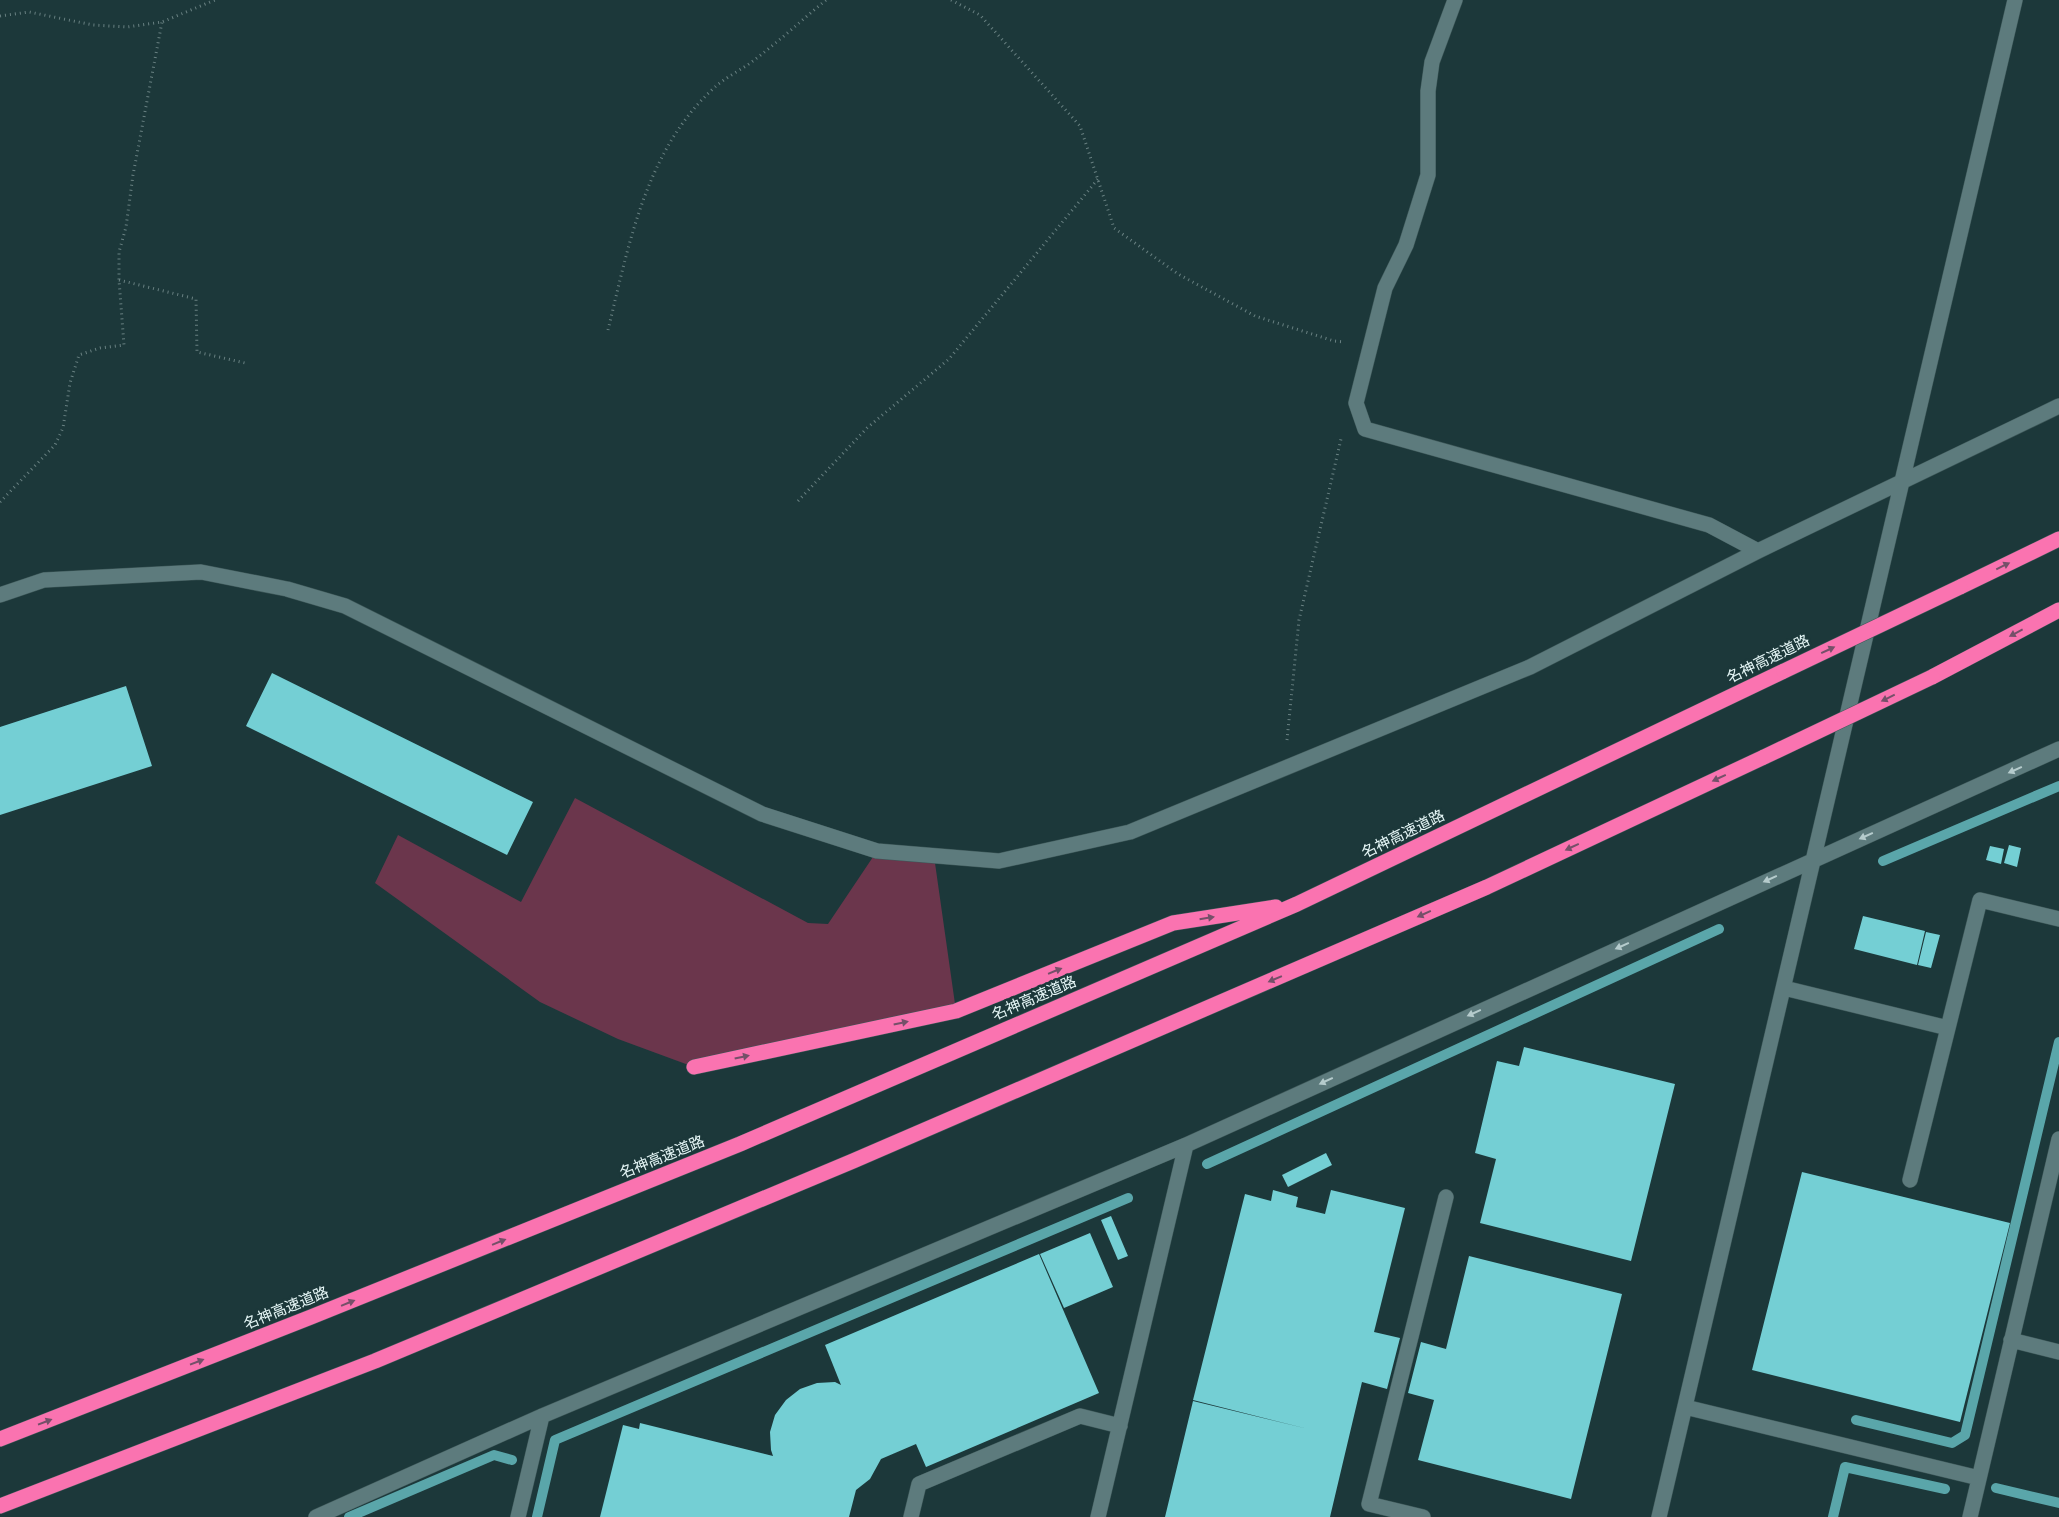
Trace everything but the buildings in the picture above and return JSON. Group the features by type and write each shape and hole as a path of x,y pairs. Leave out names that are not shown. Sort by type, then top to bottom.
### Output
{"highway":[{"name":"名神高速道路","path":"0,1440 311,1318 740,1144 1297,904 2059,538"},
{"path":"0,1506 376,1361 853,1161 1487,887 1764,758 1932,676 2059,610"},
{"path":"694,1067 956,1011 1173,923 1297,904"}],"street":[{"path":"1455,0 1432,62 1428,101 1428,175 1406,245 1385,288 1373,343 1356,403 1365,429 1708,525 1758,551"},
{"path":"1659,1517 1815,859 2015,0"},
{"path":"0,595 44,580 201,572 287,589 345,606 762,814 878,851 999,861 1130,832 1530,666 1758,551 2059,406"},
{"path":"316,1517 542,1416 1186,1145 2059,749"},
{"path":"1910,1180 1980,900 2059,920"},
{"path":"1784,988 1948,1028"},
{"path":"1970,1517 2059,1139"},
{"path":"1098,1517 1186,1145"},
{"path":"1423,1517 1369,1504 1446,1197"},
{"path":"2011,1340 2059,1352"},
{"path":"1685,1407 1979,1478"},
{"path":"518,1517 542,1416"},
{"path":"911,1517 919,1484 1080,1416 1120,1426"}],"path":[{"path":"0,16 29,12 93,25 127,27 162,22 215,0"},
{"path":"608,330 632,229 661,160 684,120 716,86 754,60 826,0"},
{"path":"951,0 980,15 1080,126 1114,228 1178,274 1255,316 1334,341 1373,343"},
{"path":"0,502 55,445 63,428 70,383 79,355 100,348 124,345 119,280 120,252 162,22"},
{"path":"798,501 867,428 949,359 1098,179"},
{"path":"119,280 196,299 197,352 245,363"},
{"path":"1284,768 1299,620 1344,425 1356,403"}],"shaded area":[{"path":"575,798 808,923 828,924 877,851 934,856 956,1011 694,1067 618,1039 540,1002 375,883 398,835 521,902"}],"waterway":[{"path":"1883,861 2059,786"},
{"path":"1207,1164 1719,929"},
{"path":"1856,1420 1952,1443 1965,1435 2059,1042"},
{"path":"537,1517 555,1440 1128,1198"},
{"path":"349,1517 494,1455 512,1460"},
{"path":"1833,1517 1845,1467 1945,1489"},
{"path":"1996,1488 2059,1503"}]}
